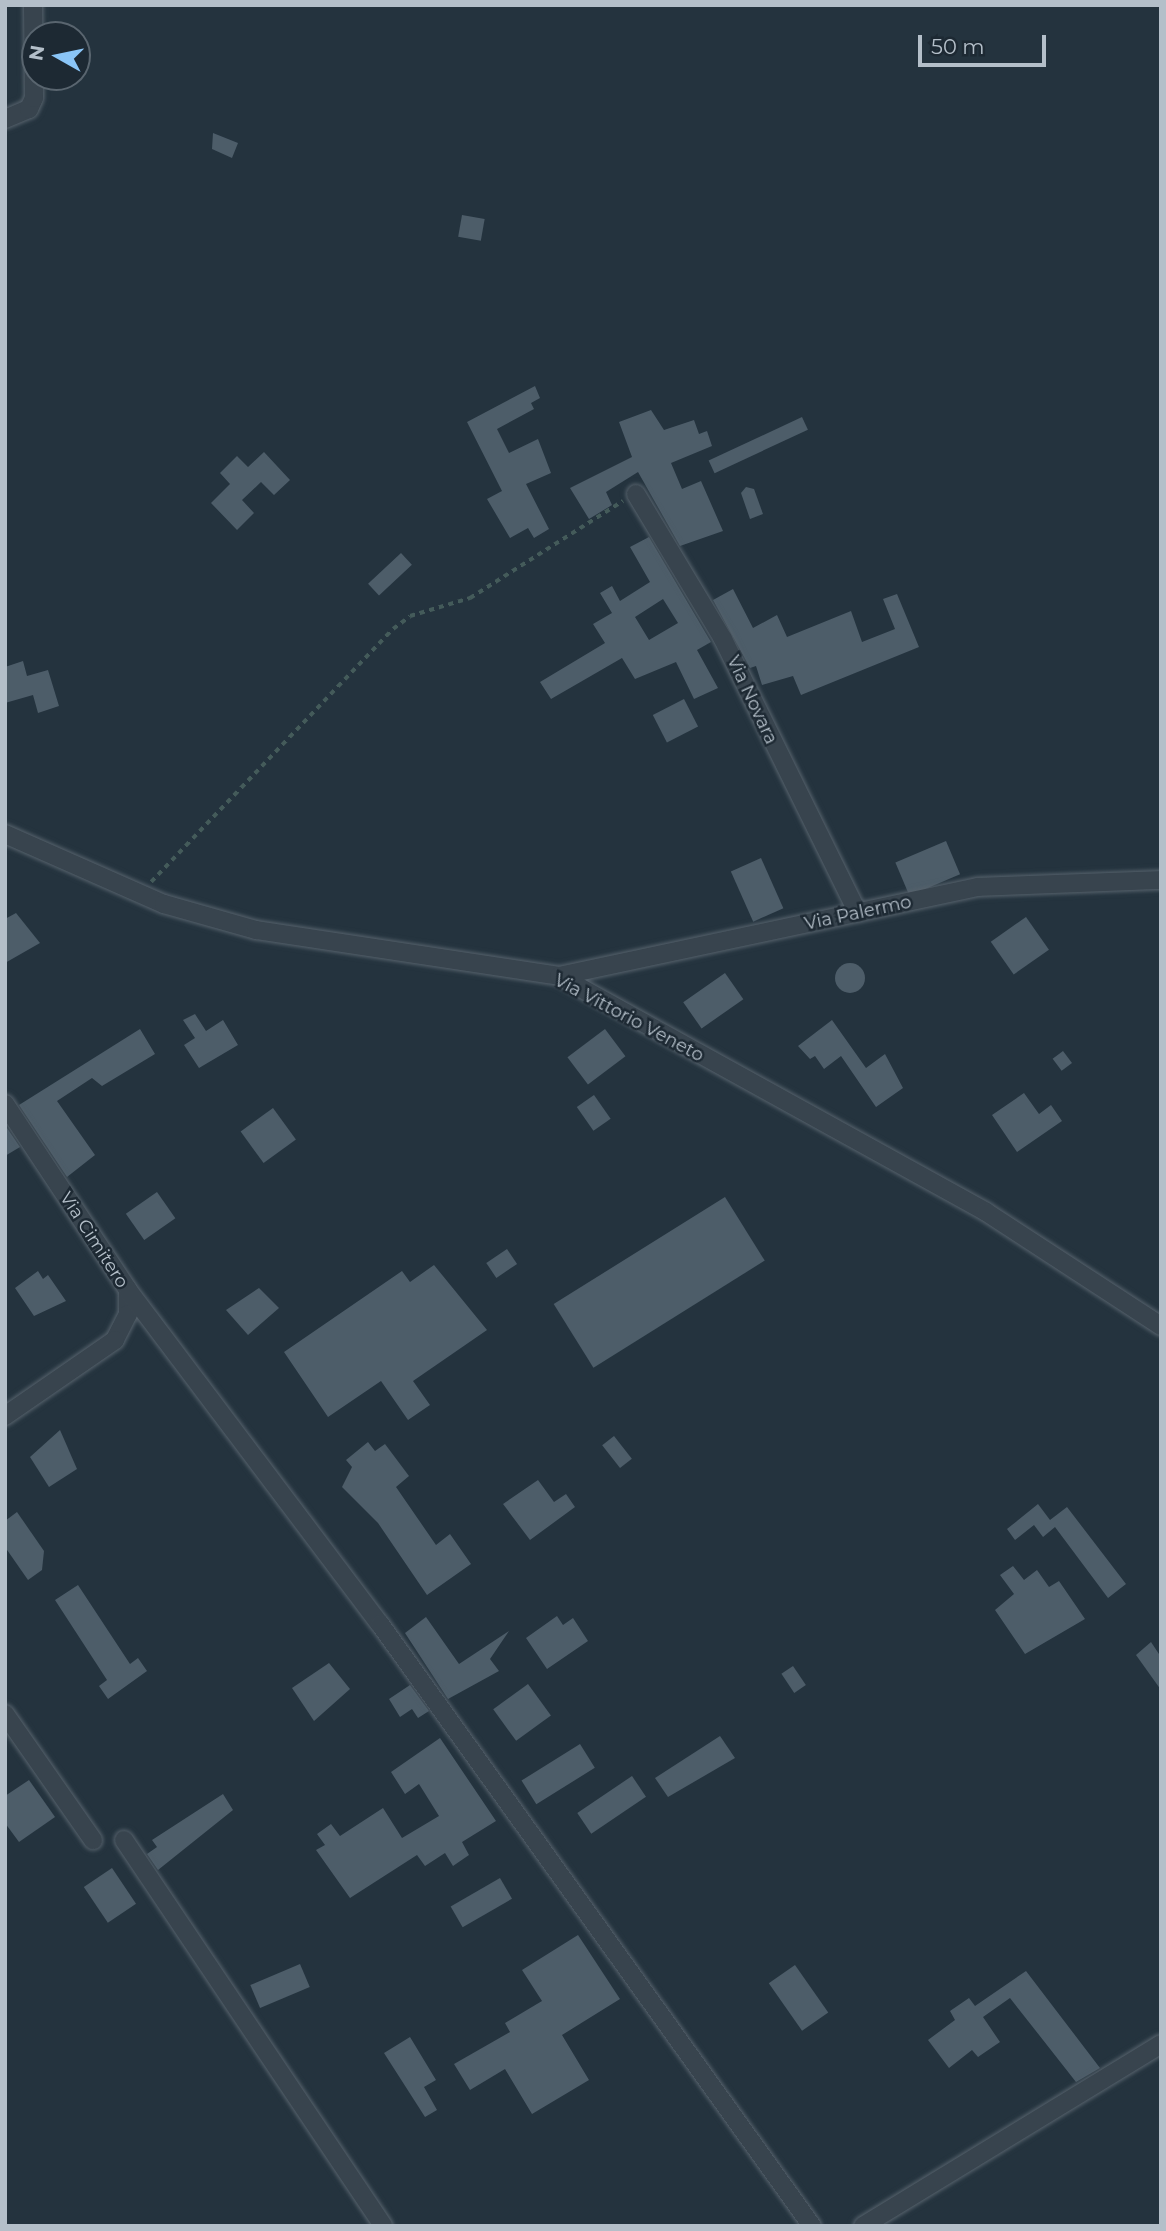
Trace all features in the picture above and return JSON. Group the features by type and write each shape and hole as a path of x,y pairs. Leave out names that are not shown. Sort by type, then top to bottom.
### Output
{"street":[{"path":"5,118 29,109 34,98 33,5"},
{"name":"Via Novara","path":"636,494 723,639 858,913"},
{"name":"Via Vittorio Veneto","path":"10,838 140,894 256,930 559,976 986,1212 1161,1326"},
{"name":"Via Palermo","path":"559,976 978,887 1161,880"},
{"name":"Via Cimitero","path":"5,1104 128,1290 128,1314 116,1340 5,1416"},
{"path":"128,1290 380,1624 812,2226"},
{"path":"5,1714 93,1840"},
{"path":"124,1840 383,2226"},
{"path":"863,2226 1161,2044"}],"path":[{"path":"140,894 393,629 470,598 636,494"}],"building":[{"path":"213,133 238,143 232,158 212,149"},
{"path":"462,215 485,219 481,241 458,237"},
{"path":"535,386 540,398 531,403 534,409 497,429 509,453 538,439 551,473 526,484 549,529 534,538 528,528 510,538 487,499 502,491 467,422"},
{"path":"651,410 664,430 694,420 699,434 707,431 712,446 671,463 682,489 701,481 723,531 680,546 638,472 606,492 612,505 589,519 570,488 632,457 619,422"},
{"path":"802,417 808,430 715,473 709,461"},
{"path":"264,452 290,480 274,495 261,482 242,500 254,513 237,530 211,503 230,484 220,473 237,456 248,467"},
{"path":"746,487 754,489 763,514 750,519 741,493"},
{"path":"649,537 711,642 697,650 718,688 694,699 676,662 635,679 622,658 551,699 540,682 605,643 593,624 612,613 600,593 612,586 620,601 650,582 630,547","holes":["663,599 678,623 649,640 635,617"]},
{"path":"401,553 412,565 379,595 368,584"},
{"path":"733,589 753,628 777,615 787,637 851,611 862,642 895,629 883,599 897,594 919,647 801,695 793,676 762,685 756,666 750,668 713,600"},
{"path":"23,661 27,676 48,670 59,706 38,713 33,695 5,703 5,667"},
{"path":"684,699 698,727 667,743 653,715"},
{"path":"946,841 960,874 909,896 895,862"},
{"path":"761,858 783,908 753,922 731,871"},
{"path":"16,913 40,943 5,963 5,919"},
{"path":"1026,917 1049,950 1014,974 991,942"},
{"path":"850,963 856,964 864,972 864,984 856,992 850,993 844,992 836,984 835,978 836,972 844,964"},
{"path":"725,973 743,999 702,1028 683,1002"},
{"path":"195,1014 206,1031 223,1020 238,1045 199,1068 184,1045 195,1038 183,1020"},
{"path":"832,1020 866,1068 885,1054 903,1088 876,1107 841,1056 824,1069 815,1056 810,1059 798,1046"},
{"path":"140,1029 155,1054 102,1086 92,1078 57,1101 95,1155 67,1177 19,1105"},
{"path":"605,1029 625,1056 588,1084 567,1057"},
{"path":"1063,1051 1072,1063 1062,1071 1053,1059"},
{"path":"1024,1093 1039,1114 1051,1105 1062,1121 1017,1152 992,1115"},
{"path":"594,1095 611,1119 593,1131 577,1107"},
{"path":"273,1108 296,1140 264,1163 241,1132"},
{"path":"5,1125 20,1147 5,1156"},
{"path":"157,1192 175,1218 144,1240 126,1214"},
{"path":"725,1197 765,1261 593,1368 554,1304"},
{"path":"507,1249 517,1264 496,1278 486,1263"},
{"path":"434,1265 487,1330 413,1381 430,1405 408,1420 381,1381 328,1417 284,1352 402,1271 410,1282"},
{"path":"38,1271 43,1279 48,1275 66,1301 34,1316 15,1288"},
{"path":"259,1288 279,1308 248,1335 226,1310"},
{"path":"60,1430 77,1469 49,1487 30,1457"},
{"path":"614,1436 632,1459 620,1468 602,1445"},
{"path":"368,1442 375,1451 385,1444 409,1476 396,1487 436,1545 450,1534 471,1564 427,1595 378,1523 342,1487 352,1467 346,1460"},
{"path":"538,1480 554,1502 566,1494 575,1507 530,1540 503,1504"},
{"path":"1038,1504 1050,1520 1067,1507 1126,1584 1108,1598 1055,1527 1043,1537 1034,1525 1015,1540 1007,1529"},
{"path":"17,1512 44,1551 42,1570 28,1580 5,1547 5,1521"},
{"path":"1013,1566 1024,1580 1037,1570 1049,1587 1059,1581 1085,1619 1025,1654 995,1610 1014,1594 1000,1575"},
{"path":"78,1585 130,1664 138,1658 147,1671 108,1699 99,1686 107,1680 55,1600"},
{"path":"557,1616 563,1625 573,1618 588,1641 547,1669 526,1638"},
{"path":"426,1617 459,1664 509,1631 490,1659 499,1671 448,1699 405,1633"},
{"path":"1151,1642 1161,1657 1161,1690 1136,1655"},
{"path":"329,1663 350,1689 314,1721 292,1688"},
{"path":"793,1666 806,1685 794,1693 781,1674"},
{"path":"528,1684 551,1716 516,1741 493,1709"},
{"path":"410,1685 429,1711 418,1718 412,1709 400,1717 389,1699"},
{"path":"720,1736 735,1758 668,1797 655,1778"},
{"path":"440,1738 496,1821 462,1842 469,1855 453,1866 445,1853 425,1866 417,1855 350,1898 316,1850 325,1845 317,1834 331,1824 340,1836 383,1808 402,1838 439,1816 419,1784 405,1794 391,1772"},
{"path":"580,1744 595,1768 536,1804 521,1781"},
{"path":"632,1776 646,1797 591,1834 577,1813"},
{"path":"29,1780 55,1817 19,1842 5,1823 5,1796"},
{"path":"223,1794 233,1810 158,1870 147,1854 157,1847 152,1840"},
{"path":"112,1868 136,1904 108,1923 84,1887"},
{"path":"500,1878 512,1899 463,1927 451,1906"},
{"path":"578,1935 620,1999 562,2035 589,2080 532,2114 505,2069 470,2090 454,2064 510,2032 505,2023 542,2001 522,1970"},
{"path":"300,1964 310,1987 260,2008 250,1985"},
{"path":"795,1965 828,2013 802,2031 769,1983"},
{"path":"1026,1971 1100,2068 1076,2082 1010,1998 983,2017 1000,2042 978,2057 972,2050 949,2068 928,2040 955,2020 950,2011 969,1998 975,2006"},
{"path":"410,2037 436,2080 424,2087 437,2110 425,2117 384,2053"}]}
